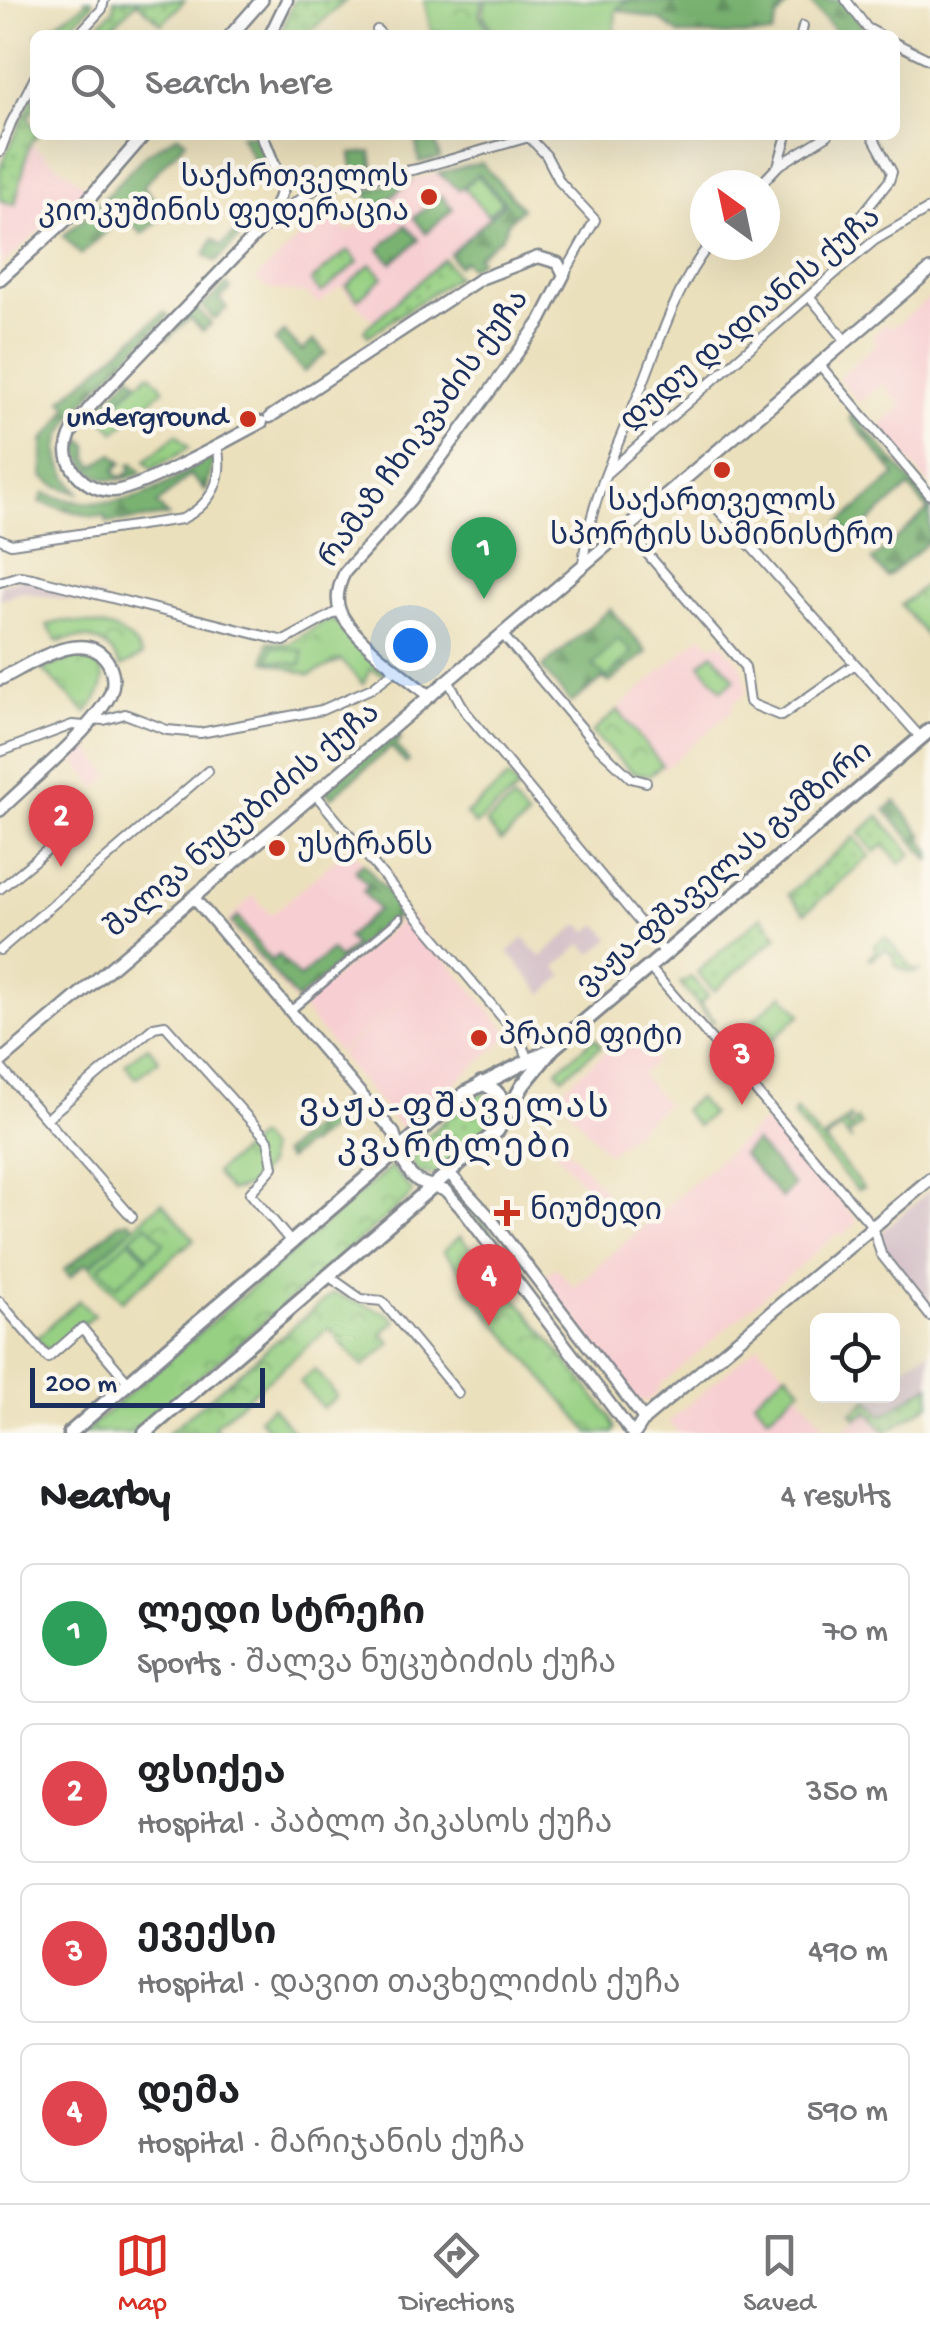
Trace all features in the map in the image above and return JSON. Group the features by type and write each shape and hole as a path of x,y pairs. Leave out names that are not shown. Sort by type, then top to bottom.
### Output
{"main road":[{"path":"235,30 262,0"},
{"path":"0,279 87,201 140,140"},
{"name":"შალვა ნუცუბიძის ქუჩა","path":"0,1062 930,270"},
{"path":"0,679 73,646 90,647 108,661 113,684 109,698 88,722 0,810"},
{"name":"ვაჟა-ფშაველას გამზირი","path":"70,1433 400,1148 481,1083 553,1048 925,734"},
{"name":"ვაჟა-ფშაველას გამზირი","path":"154,1430 450,1173 506,1119 523,1085 553,1048"},
{"path":"481,1083 503,1100 506,1119"},
{"path":"633,1433 644,1419 930,1179"}],"street":[{"path":"83,30 102,9 104,0"},
{"path":"272,30 287,0"},
{"path":"846,0 871,30"},
{"path":"900,45 930,60"},
{"path":"0,152 30,86"},
{"path":"264,140 283,188 290,195 304,195"},
{"name":"რამაზ ჩხიკვაძის ქუჩა","path":"514,140 417,169 316,188 272,218 91,406 72,430 67,454 72,468 99,489 113,491 146,482 266,420 480,279 538,257 558,263 564,275"},
{"name":"რამაზ ჩხიკვაძის ქუჩა","path":"432,694 423,691 348,625 340,610 339,585 410,500 541,320 595,220 560,182 546,155 531,140"},
{"path":"778,166 786,140"},
{"path":"774,170 820,140"},
{"path":"839,270 858,220 892,172 875,140"},
{"name":"რამაზ ჩხიკვაძის ქუჩა","path":"272,218 283,188"},
{"name":"დუდუ დადიანის ქუჩა","path":"607,473 875,240 930,208"},
{"path":"583,566 590,522 607,473 660,339 698,260"},
{"path":"810,297 846,341"},
{"path":"819,364 930,496"},
{"path":"0,539 11,544 182,519 198,511 220,477 217,445"},
{"path":"715,506 855,664 925,734"},
{"path":"626,529 745,667 750,702 782,716 855,664"},
{"path":"0,582 19,576 32,578 284,641 340,610"},
{"path":"502,634 597,746 632,778 646,782"},
{"path":"0,752 72,725 116,714 134,716 167,730 200,733 322,710 372,688 397,669"},
{"path":"448,680 465,711 666,954"},
{"path":"0,950 208,772"},
{"path":"315,794 516,1034 530,1061"},
{"path":"0,889 64,836"},
{"path":"194,898 394,1133 411,1175 455,1200 633,1433"},
{"path":"290,1011 400,918"},
{"path":"650,968 873,1227 881,1254 930,1316"},
{"path":"46,1119 154,1027 166,1024 268,1140 273,1167 250,1193 292,1242"},
{"path":"0,1062 132,1218"},
{"path":"450,1173 644,1419"},
{"path":"455,1200 466,1190"},
{"path":"328,1275 361,1299 382,1302 458,1393"},
{"path":"0,1302 48,1358 82,1328 129,1383"},
{"path":"612,1406 620,1404 626,1396"}],"shaded area":[{"path":"30,143 88,188 0,266 0,200 15,204"},
{"path":"438,173 459,190 477,174 506,203 374,322 341,286 318,304 308,294 268,289 256,279 328,210 349,232 412,180"},
{"path":"930,297 930,486 880,426 902,406 886,386 879,386 860,403 838,378 877,343 872,336 886,323 890,328 898,324"},
{"path":"23,578 103,598 100,606 22,592 0,599 0,585"},
{"path":"702,635 713,646 723,644 742,666 747,692 731,705 734,709 664,769 661,766 650,775 632,773 591,733"},
{"path":"84,743 111,776 97,788 70,754"},
{"path":"350,847 402,908 396,913 399,916 296,1003 227,922 253,895 271,915"},
{"path":"408,914 511,1035 401,1129 339,1055 441,969 339,1053 300,1006"},
{"path":"598,924 611,939 592,954 582,944 556,967 564,976 543,994 508,952 524,938 541,957 577,926 582,925 588,932"},
{"path":"630,1031 656,1060 641,1075 666,1104 608,1154 565,1104 570,1099 562,1089"},
{"path":"767,1118 856,1219 856,1224 842,1236 838,1233 658,1387 660,1390 647,1401 634,1400 541,1279 556,1267 574,1287"},
{"path":"544,1122 607,1194 598,1201 536,1129"},
{"path":"930,1190 930,1308 883,1252 878,1235"},
{"path":"758,1345 801,1388 798,1392 826,1427 819,1433 678,1433 668,1422"},
{"path":"930,1351 930,1385 883,1415 872,1403 900,1403 900,1369"},
{"path":"868,1411 886,1433 840,1433"}],"green space":[{"path":"85,0 92,0 92,5 66,30 46,30 87,3"},
{"path":"114,0 185,0 162,24 137,2 111,27 114,30 94,30 114,9"},
{"path":"295,0 346,0 312,30 281,30"},
{"path":"424,0 483,0 479,14 488,30 431,30"},
{"path":"486,0 628,0 616,9 614,30 492,30 483,15"},
{"path":"628,0 791,0 774,30 674,30 662,21 616,9"},
{"path":"808,0 842,0 866,30 835,30"},
{"path":"30,104 28,117 33,140 15,205 0,200 0,168"},
{"path":"170,140 186,141 143,186 167,213 142,234 124,215 81,255 63,236 145,155"},
{"path":"243,140 257,140 273,176 265,181"},
{"path":"416,140 435,140 440,158 419,162"},
{"path":"371,152 374,174 354,177 351,154"},
{"path":"482,163 522,208 509,221 501,238 477,256 480,261 470,268 464,261 457,266 450,254 505,203 478,174 459,190 438,173"},
{"path":"477,175 502,202 488,215 464,188"},
{"path":"412,180 377,208 364,191"},
{"path":"441,195 453,209 426,233 414,218"},
{"path":"406,225 419,240 392,263 379,249"},
{"path":"237,232 241,236 216,262 205,255 213,239 221,246"},
{"path":"348,250 358,262 321,293 311,281"},
{"path":"444,259 456,277 368,336 364,330"},
{"path":"371,264 383,277 358,299 346,286"},
{"path":"227,284 231,289 219,299 227,308 214,319 202,306"},
{"path":"195,307 211,324 203,331 190,318 167,339 164,336"},
{"path":"164,312 169,316 91,395 66,428 60,442 61,463 79,493 43,477 43,440 68,407 62,400"},
{"path":"284,332 302,351 314,340 326,353 304,372 275,341"},
{"path":"150,373 164,389 115,432 104,420 121,405 118,401"},
{"path":"131,374 138,382 104,413 99,409"},
{"path":"852,412 930,504 930,541 887,577 872,560 928,510 909,487 852,537 840,523 896,475 850,419"},
{"path":"177,434 189,448 153,469 145,461"},
{"path":"82,439 88,445 88,458 94,466 113,454 122,463 114,471 121,478 132,470 129,465 133,463 142,473 121,479 112,480 97,475 78,451"},
{"path":"205,458 214,460 206,491 190,475 157,504 168,516 107,523 106,517 40,502 44,493 89,503 129,499 167,484"},
{"path":"930,581 930,641 901,605"},
{"path":"610,609 647,652 609,683 604,678 571,703 542,668"},
{"path":"328,619 388,669 383,674 370,669 363,684 341,660 310,675 265,661 268,642 289,644"},
{"path":"63,621 119,632 142,656 121,667 116,657 95,640 58,642 47,625"},
{"path":"618,639 632,652 607,678 593,665"},
{"path":"272,646 303,651 301,665 269,660"},
{"path":"713,653 735,679 722,690 700,664"},
{"path":"80,656 99,667 103,681 98,697 86,713 42,669"},
{"path":"618,710 662,765 649,775 632,772 592,733"},
{"path":"395,732 401,739 395,744 409,761 406,764 391,747 331,798 325,790"},
{"path":"509,777 519,789 475,825 466,814"},
{"path":"513,800 528,818 501,841 486,823"},
{"path":"895,801 923,835 930,860 885,810"},
{"path":"879,816 912,854 900,864 884,845 875,852 859,833"},
{"path":"854,837 870,856 805,913 788,894"},
{"path":"363,863 401,908 395,913 397,916 297,1000 231,923 238,917 271,961 279,955 299,978 331,950 339,959 354,946 347,937 378,910 363,891 368,886 355,870"},
{"path":"762,916 778,936 714,991 697,972"},
{"path":"885,937 915,971 921,970 910,972 900,968 886,949 871,959 877,950 874,946"},
{"path":"691,977 708,996 700,1003 713,1023 680,983"},
{"path":"783,994 801,1014 764,1047 746,1027"},
{"path":"595,1038 601,1046 563,1077 557,1070"},
{"path":"148,1046 159,1060 136,1078 125,1064"},
{"path":"484,1093 499,1111 494,1125 436,1174 418,1173 410,1159 415,1146 475,1095"},
{"path":"697,1098 711,1114 697,1126 683,1110"},
{"path":"342,1101 350,1111 287,1160 282,1154"},
{"path":"796,1110 822,1140 850,1117 852,1120 846,1125 849,1129 857,1120 861,1125 848,1135 852,1141 840,1128 825,1141 863,1188 857,1190 793,1116"},
{"path":"258,1137 268,1149 267,1165 250,1186 230,1191 215,1173"},
{"path":"755,1142 794,1186 781,1198 742,1154"},
{"path":"391,1167 413,1192 404,1202 134,1433 83,1433"},
{"path":"466,1198 534,1287 531,1290 464,1201"},
{"path":"162,1202 194,1239 122,1301 90,1266"},
{"path":"129,1221 135,1226 90,1266 86,1263 70,1277 64,1270 119,1223"},
{"path":"147,1224 164,1243 148,1257 131,1238"},
{"path":"460,1236 487,1268 471,1282 443,1251"},
{"path":"130,1240 147,1259 116,1286 99,1267"},
{"path":"492,1268 610,1416 613,1433 590,1433 467,1289"},
{"path":"333,1293 389,1314 396,1321 382,1333 391,1343 363,1367 329,1328 214,1426 219,1433 168,1433"},
{"path":"79,1300 94,1315 50,1354 36,1338"},
{"path":"315,1369 337,1396 323,1408 300,1382"},
{"path":"787,1372 801,1388 768,1416 754,1400"},
{"path":"930,1385 930,1404 885,1432 868,1411 857,1419 852,1413 863,1403 872,1403 883,1415"},
{"path":"272,1407 295,1433 272,1433 259,1418"}],"place":[{"name":"საქართველოს კიოკუშინის ფედერაცია","path":"429,197"},
{"name":"underground","path":"248,419"},
{"name":"საქართველოს სპორტის სამინისტრო","path":"722,470"},
{"name":"ლედი სტრეჩი","path":"484,599"},
{"name":"უსტრანს","path":"277,848"},
{"name":"ფსიქეა","path":"61,867"},
{"name":"პრაიმ ფიტი","path":"479,1038"},
{"name":"ევექსი","path":"742,1105"},
{"name":"ნიუმედი","path":"507,1213"},
{"name":"დემა","path":"489,1326"}],"district":[{"name":"ვაჟა-ფშაველას კვარტლები","path":"455,1130"}]}
